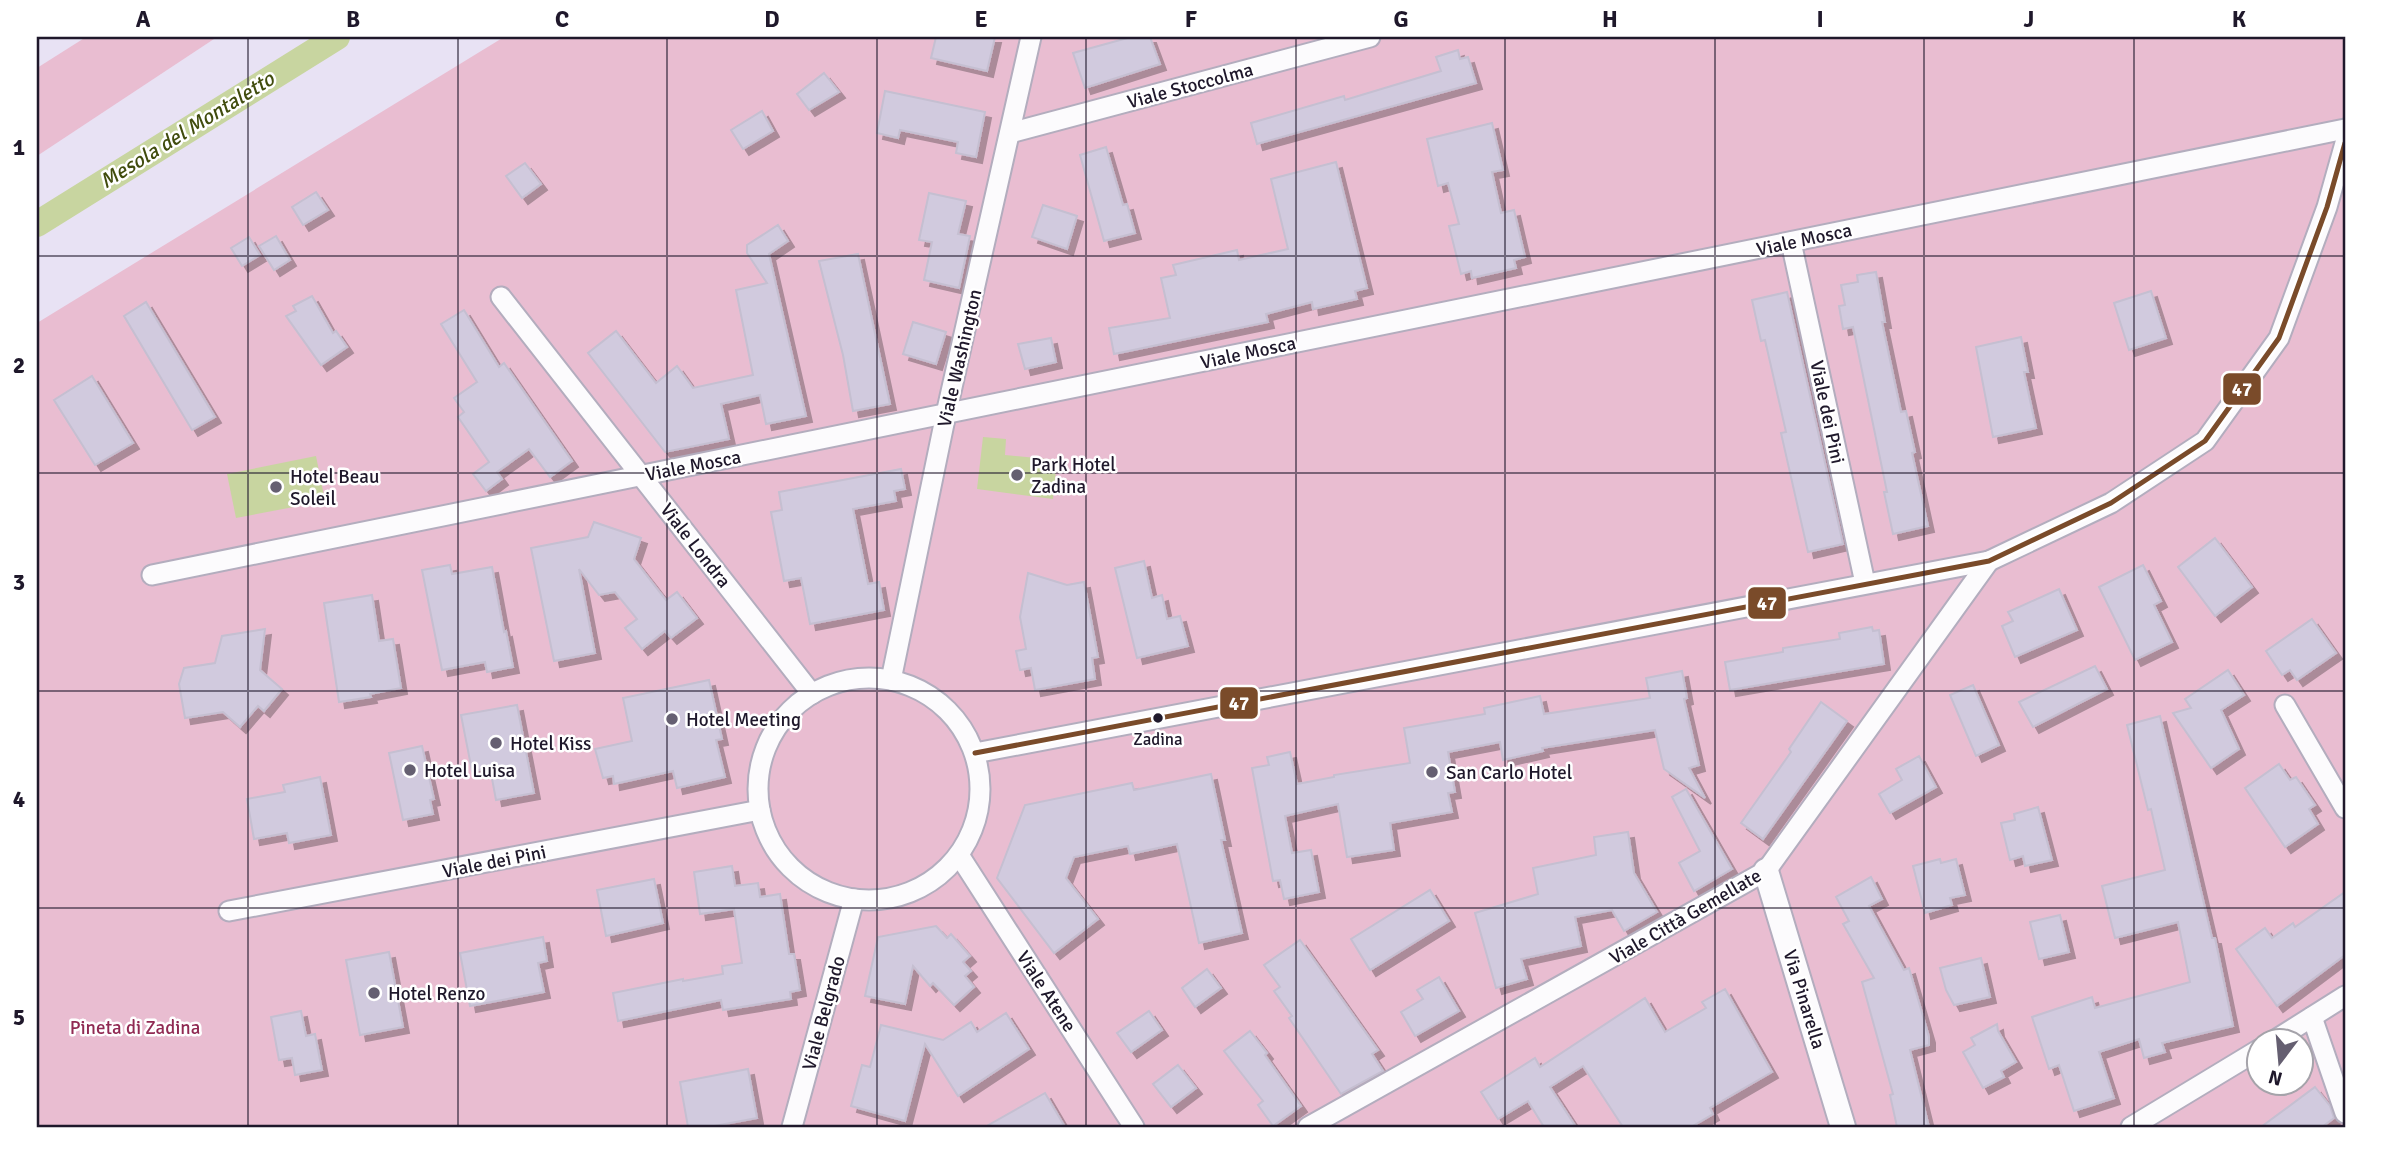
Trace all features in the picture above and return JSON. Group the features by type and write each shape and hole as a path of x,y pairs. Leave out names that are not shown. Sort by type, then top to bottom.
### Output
{"street":[{"name":"Viale Washington","path":"891,680 946,414 1031,37"},
{"name":"Viale Stoccolma","path":"1010,134 1370,37"},
{"name":"Viale Mosca","path":"152,575 2345,129"},
{"path":"975,753 1989,561 2111,503 2205,441 2279,338 2327,207 2345,143"},
{"name":"Viale dei Pini","path":"1791,242 1865,583"},
{"name":"Viale Londra","path":"501,297 812,694"},
{"name":"Viale Città Gemellate","path":"1308,1127 1766,871 1989,561"},
{"path":"863,678 891,680 927,694 956,720 975,753 980,779 979,806 972,832 959,855 938,877 913,892 884,900 854,899 821,889 793,870 772,843 760,810 758,776 767,744 786,715 812,694 837,683 863,678"},
{"path":"2285,705 2338,778 2345,808"},
{"name":"Viale dei Pini","path":"229,911 760,810"},
{"name":"Viale Atene","path":"959,855 1134,1127"},
{"name":"Via Pinarella","path":"1766,871 1843,1127"},
{"name":"Viale Belgrado","path":"792,1127 854,899"},
{"path":"2294,1028 2345,996"},
{"path":"2312,1017 2345,1113"},
{"path":"2131,1127 2246,1057"}],"green space":[{"path":"86,37 217,37 37,156 37,68"},
{"name":"Pineta di Zadina","path":"504,37 2345,37 2345,1127 37,1127 37,323"}],"shaded area":[{"name":"Park Hotel Zadina","path":"983,437 1006,439 1005,455 1057,460 1053,499 977,489"},
{"name":"Hotel Beau Soleil","path":"316,456 325,501 236,518 227,474"}],"building":[{"path":"936,37 995,37 987,71 931,58"},
{"path":"1131,37 1150,37 1160,64 1085,88 1073,53"},
{"path":"1458,50 1460,59 1468,57 1476,83 1257,144 1251,123 1344,96 1345,100 1441,71 1436,57"},
{"path":"824,73 839,92 809,110 797,94"},
{"path":"885,91 985,112 976,157 956,153 958,142 900,130 898,138 877,133"},
{"path":"762,111 773,131 743,149 731,130"},
{"path":"1492,123 1503,170 1492,172 1501,213 1514,210 1525,257 1514,260 1516,268 1472,278 1471,271 1461,274 1449,226 1459,224 1448,183 1438,186 1427,139"},
{"path":"1106,147 1123,205 1127,204 1135,233 1104,241 1080,155"},
{"path":"1336,162 1367,288 1355,291 1357,299 1313,309 1312,302 1266,314 1268,322 1114,354 1109,328 1170,318 1161,278 1176,275 1173,265 1237,250 1239,260 1288,249 1271,179"},
{"path":"525,163 541,184 522,198 506,176"},
{"path":"316,192 328,210 303,225 292,207"},
{"path":"929,193 966,201 958,234 970,236 959,288 924,280 932,242 919,240"},
{"path":"1043,205 1077,216 1067,249 1032,237"},
{"path":"778,225 788,241 769,254 806,416 766,424 760,395 721,404 729,439 665,452 588,353 616,331 656,383 677,366 693,388 753,375 736,290 767,283 747,253 747,245"},
{"path":"276,236 290,260 274,270 259,246"},
{"path":"249,237 260,255 242,266 231,248"},
{"path":"858,254 890,404 853,411 843,355 819,261"},
{"path":"1876,272 1885,322 1882,322 1901,412 1906,411 1928,526 1893,534 1853,327 1843,329 1839,306 1845,305 1841,285 1858,282 1857,275"},
{"path":"2151,291 2166,338 2129,350 2114,303"},
{"path":"1787,292 1843,544 1808,552 1781,433 1786,432 1765,340 1761,341 1752,300"},
{"path":"312,296 333,333 336,331 347,347 321,365 286,316 296,311 293,306"},
{"path":"146,302 215,417 192,430 124,316"},
{"path":"464,310 499,367 504,363 572,461 550,477 529,449 497,472 502,479 486,491 473,474 489,462 458,417 464,412 454,398 477,382 441,324"},
{"path":"913,322 946,332 936,364 903,354"},
{"path":"2021,337 2028,372 2024,372 2036,428 1993,437 1976,347"},
{"path":"1051,338 1056,362 1025,369 1018,344"},
{"path":"92,376 133,443 95,465 54,400"},
{"path":"901,469 905,489 894,491 896,501 853,509 868,584 879,582 884,610 810,624 801,578 784,581 771,512 782,510 779,492"},
{"path":"594,522 641,538 634,559 666,600 677,592 697,618 671,638 665,631 642,649 625,628 637,619 615,592 599,595 579,569 595,653 554,661 531,548 588,537"},
{"path":"2215,538 2252,587 2215,616 2178,567"},
{"path":"1144,561 1152,598 1162,595 1167,619 1180,616 1188,646 1137,658 1115,568"},
{"path":"450,565 452,574 492,567 513,667 487,672 485,662 442,670 422,570"},
{"path":"2143,565 2161,601 2154,605 2172,642 2135,660 2099,587"},
{"path":"1028,573 1067,585 1084,582 1098,657 1092,658 1095,679 1035,690 1031,668 1020,670 1016,651 1026,649 1020,617"},
{"path":"2059,589 2077,630 2015,657 2002,626 2013,621 2008,612"},
{"path":"372,595 379,641 393,639 401,688 370,694 371,697 339,702 324,603"},
{"path":"2312,619 2336,653 2297,680 2290,670 2282,675 2266,651"},
{"path":"1872,627 1873,631 1879,630 1884,664 1730,690 1725,662 1783,652 1783,648 1840,639 1839,633"},
{"path":"265,629 260,670 282,689 264,711 258,706 240,727 223,712 185,718 179,684 184,668 215,663 222,636"},
{"path":"2095,666 2107,689 2033,727 2019,702"},
{"path":"2228,670 2244,695 2221,710 2239,749 2211,768 2173,713 2191,708 2185,699"},
{"path":"1682,671 1687,698 1684,699 1699,765 1689,768 1705,798 1664,769 1655,730 1542,748 1543,751 1503,760 1500,742 1448,752 1455,792 1448,793 1452,812 1390,823 1394,850 1347,857 1338,804 1285,816 1292,853 1311,850 1319,892 1284,899 1280,880 1273,881 1252,768 1269,765 1267,757 1290,752 1297,784 1410,763 1404,728 1485,714 1484,708 1540,696 1544,714 1650,698 1646,678"},
{"name":"Hotel Meeting","path":"709,680 722,739 716,740 725,777 677,788 673,771 614,784 613,776 603,778 595,749 632,741 623,698"},
{"path":"1973,685 1999,745 1976,756 1950,695"},
{"path":"1821,702 1847,721 1763,839 1741,823 1791,752 1789,749"},
{"name":"Hotel Kiss","path":"517,705 534,793 496,800 490,768 472,771 461,715"},
{"path":"2160,716 2212,938 2215,938 2233,1026 2162,1043 2165,1052 2144,1058 2139,1039 2099,1052 2114,1098 2074,1111 2059,1065 2049,1069 2032,1017 2092,997 2095,1008 2190,982 2178,922 2115,938 2102,886 2165,870 2127,725"},
{"name":"Hotel Luisa","path":"422,746 434,799 430,800 433,814 403,820 389,753"},
{"path":"1919,756 1936,787 1890,813 1879,794 1902,780 1896,769"},
{"path":"2279,764 2290,780 2296,777 2315,805 2309,809 2318,824 2285,847 2245,788"},
{"path":"1211,774 1225,840 1221,840 1242,933 1199,943 1177,844 1130,854 1128,846 1074,857 1066,878 1098,919 1054,953 997,878 1025,805 1132,783 1134,790"},
{"path":"320,777 331,835 289,843 287,833 254,839 247,799 285,792 283,785"},
{"path":"1686,789 1732,869 1694,891 1679,863 1700,851 1672,797"},
{"path":"2038,807 2052,860 2025,866 2023,856 2010,860 2001,823 2015,820 2014,814"},
{"path":"1628,832 1634,873 1657,912 1624,931 1612,910 1575,917 1581,946 1521,959 1527,979 1496,988 1475,913 1538,894 1533,868 1596,855 1594,837"},
{"path":"1940,859 1941,863 1956,859 1965,895 1950,898 1952,905 1925,913 1913,866"},
{"path":"732,866 735,886 758,883 760,897 780,894 789,954 794,954 800,990 790,992 791,999 723,1010 721,1000 618,1021 613,993 723,974 722,966 742,963 734,909 700,914 694,872"},
{"path":"1871,877 1882,899 1869,906 1904,970 1909,968 1929,1037 1929,1045 1910,1050 1929,1127 1897,1127 1890,1095 1893,1094 1862,982 1874,978 1843,924 1849,921 1836,897"},
{"path":"654,879 663,923 606,936 597,890"},
{"path":"1430,890 1449,921 1370,970 1351,939"},
{"path":"2345,892 2345,955 2277,1006 2236,949 2265,928 2272,938 2293,923 2295,927"},
{"path":"2060,915 2069,952 2039,959 2030,922"},
{"path":"936,926 947,938 951,934 970,956 963,962 971,971 965,976 974,987 954,1005 933,983 930,986 913,966 905,1004 865,996 878,937"},
{"path":"543,937 547,961 538,963 544,992 470,1006 460,953"},
{"path":"1300,940 1378,1050 1372,1054 1383,1071 1341,1094 1289,1018 1292,1016 1274,991 1280,987 1264,965"},
{"name":"Hotel Renzo","path":"389,952 403,1027 360,1035 346,960"},
{"path":"1981,958 1990,997 1954,1005 1946,990 1940,968"},
{"path":"1207,969 1221,988 1195,1007 1182,988"},
{"path":"1439,977 1459,1011 1415,1036 1401,1012 1423,999 1417,990"},
{"path":"1725,989 1772,1072 1710,1108 1713,1114 1691,1127 1623,1127 1583,1066 1550,1087 1576,1127 1544,1127 1528,1101 1498,1119 1481,1092 1535,1058 1540,1067 1645,998 1665,1032 1706,1008 1702,1002"},
{"path":"301,1011 306,1036 315,1034 322,1070 295,1075 292,1058 279,1060 271,1017"},
{"path":"1149,1011 1162,1030 1131,1052 1117,1033"},
{"path":"1006,1013 1029,1049 958,1096 925,1044 905,1121 851,1106 862,1065 870,1067 881,1025 943,1040 971,1022 977,1032"},
{"path":"1997,1024 1998,1031 2016,1062 2001,1071 2004,1077 1983,1088 1963,1052 1975,1045 1971,1038"},
{"path":"1250,1031 1301,1106 1273,1126 1258,1105 1263,1101 1224,1051"},
{"path":"1178,1065 1196,1088 1171,1107 1153,1084"},
{"path":"748,1069 757,1118 709,1127 688,1127 680,1082"},
{"path":"2316,1088 2330,1106 2334,1118 2322,1127 2261,1127 2300,1098 2316,1098"},
{"path":"1045,1093 1065,1127 985,1127"}],"waterway":[{"name":"Mesola del Montaletto","path":"37,224 337,37"}],"transit line":[{"name":"47","path":"975,753 1989,561 2111,503 2205,441 2279,338 2327,207 2345,143"}],"place":[{"name":"Park Hotel Zadina","path":"1017,475"},
{"name":"Hotel Beau Soleil","path":"276,487"},
{"name":"Zadina","path":"1158,718"},
{"name":"Hotel Meeting","path":"672,719"},
{"name":"Hotel Kiss","path":"496,743"},
{"name":"Hotel Luisa","path":"410,770"},
{"name":"San Carlo Hotel","path":"1432,772"},
{"name":"Hotel Renzo","path":"374,993"}]}
